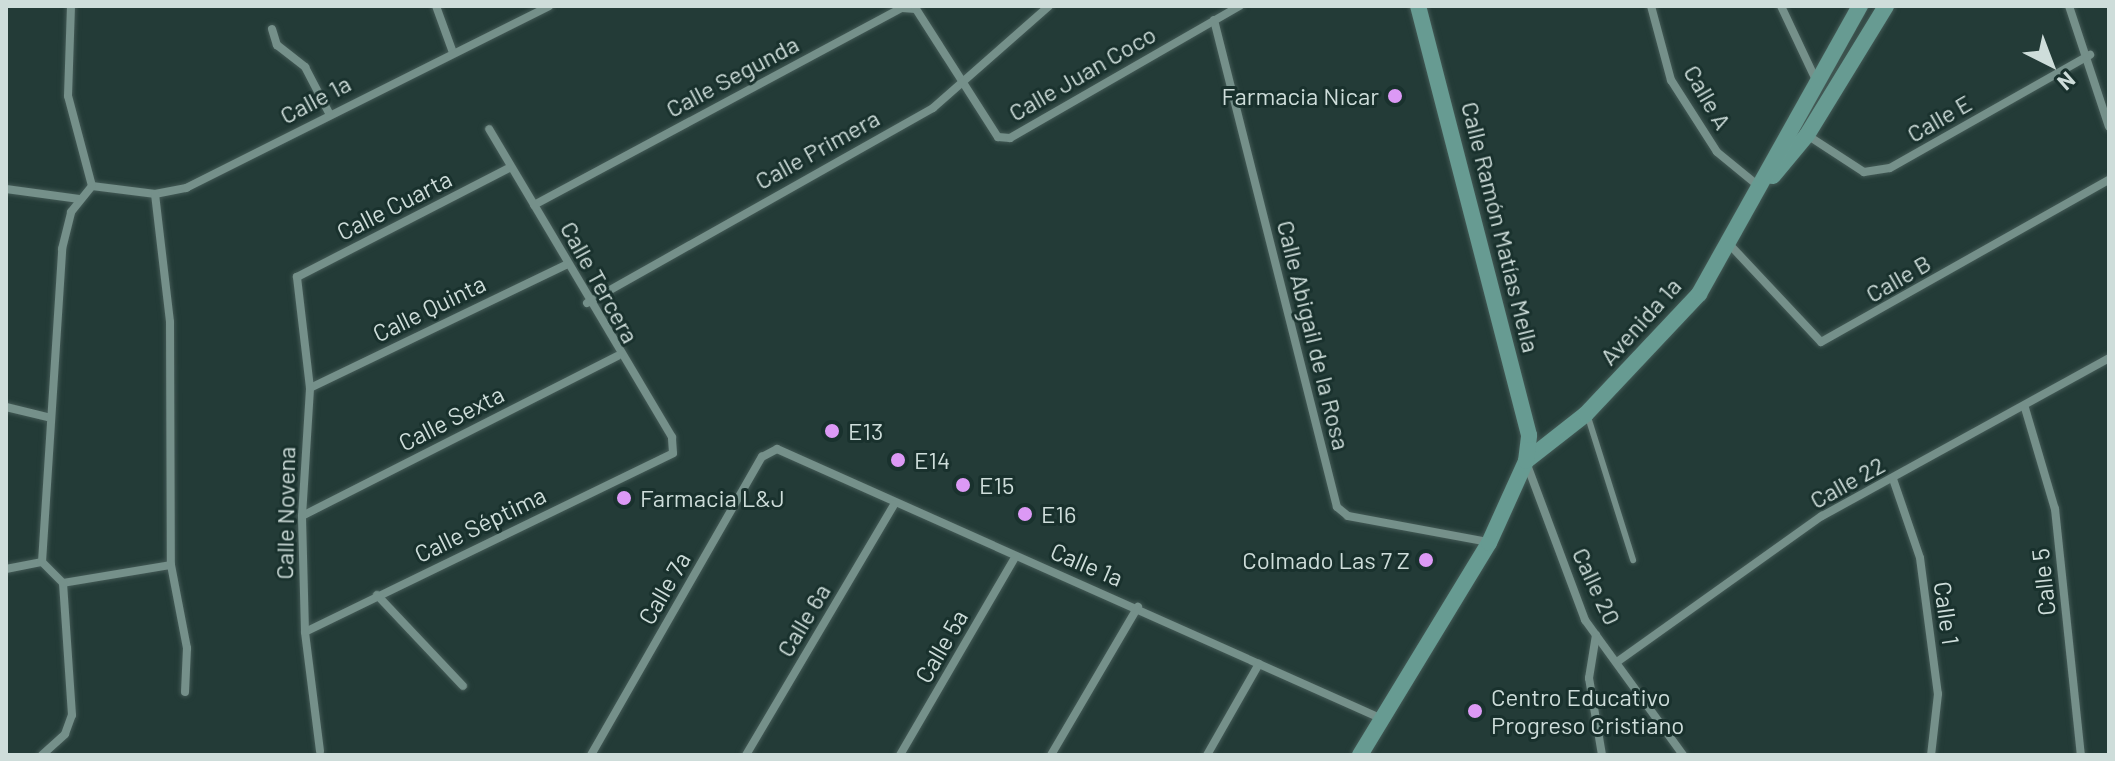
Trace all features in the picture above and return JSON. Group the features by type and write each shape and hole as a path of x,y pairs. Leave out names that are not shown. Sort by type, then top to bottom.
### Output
{"main road":[{"name":"Calle Ramón Matías Mella","path":"1418,6 1529,435 1526,461"},
{"name":"Avenida 1a","path":"1526,461 1586,414 1673,326 1730,245 1762,189 1816,80 1860,6"},
{"name":"Avenida 1a","path":"1762,189 1807,135 1886,6"},
{"path":"1360,755 1489,543 1526,461"}],"street":[{"path":"42,755 65,734 72,715 63,583 42,562 47,417 62,249 79,199 92,186 68,96 71,6"},
{"path":"436,6 452,50"},
{"name":"Calle 1a","path":"92,186 155,194 234,168 329,113 452,50 549,6"},
{"name":"Calle Primera","path":"587,303 933,108 1049,6"},
{"name":"Calle Juan Coco","path":"961,84 998,137 1010,138 1240,6"},
{"name":"Calle A","path":"1651,6 1671,80 1717,152 1762,189"},
{"path":"1781,6 1816,80"},
{"path":"2069,6 2090,55 2109,127"},
{"name":"Calle Segunda","path":"534,205 902,8 916,9 961,84"},
{"name":"Calle Abigail de la Rosa","path":"1214,20 1337,507 1348,516 1489,543"},
{"path":"272,29 277,45 305,67 329,113"},
{"name":"Calle E","path":"1807,135 1864,172 1890,168 2090,55"},
{"name":"Calle Tercera","path":"489,129 618,356 672,437 673,453"},
{"name":"Calle Cuarta","path":"297,277 509,168"},
{"name":"Calle B","path":"1730,245 1821,342 2109,180"},
{"path":"6,189 79,199"},
{"path":"155,194 170,322 171,565 187,648 185,692"},
{"name":"Calle Quinta","path":"310,388 566,265"},
{"name":"Calle Novena","path":"297,277 310,388 302,516 305,632 320,751"},
{"name":"Calle Sexta","path":"302,516 618,356"},
{"name":"Calle 22","path":"1617,662 1822,516 2025,408 2109,358"},
{"path":"6,407 47,417"},
{"name":"Calle 5","path":"2025,408 2055,509 2081,755"},
{"name":"Calle 1a","path":"777,449 894,505 1138,607 1380,718"},
{"name":"Calle 7a","path":"591,755 762,457 777,449"},
{"name":"Calle Séptima","path":"305,632 673,453"},
{"name":"Calle 20","path":"1526,461 1596,635 1683,755"},
{"name":"Calle 1","path":"1893,479 1920,558 1938,694 1931,755"},
{"name":"Calle 6a","path":"746,755 894,505"},
{"name":"Calle 5a","path":"900,755 1016,556"},
{"path":"6,569 42,562"},
{"path":"63,583 171,565"},
{"path":"377,595 463,686"},
{"path":"1051,755 1138,607"},
{"path":"1596,635 1589,678 1602,755"},
{"path":"1207,755 1259,664"}],"lane":[{"path":"1586,414 1633,560"}],"place":[{"name":"Farmacia Nicar","path":"1395,96"},
{"name":"E13","path":"832,431"},
{"name":"E14","path":"898,460"},
{"name":"E15","path":"963,485"},
{"name":"Farmacia L&J","path":"624,498"},
{"name":"E16","path":"1025,514"},
{"name":"Colmado Las 7 Z","path":"1426,560"},
{"name":"Centro Educativo Progreso Cristiano","path":"1475,711"}]}
